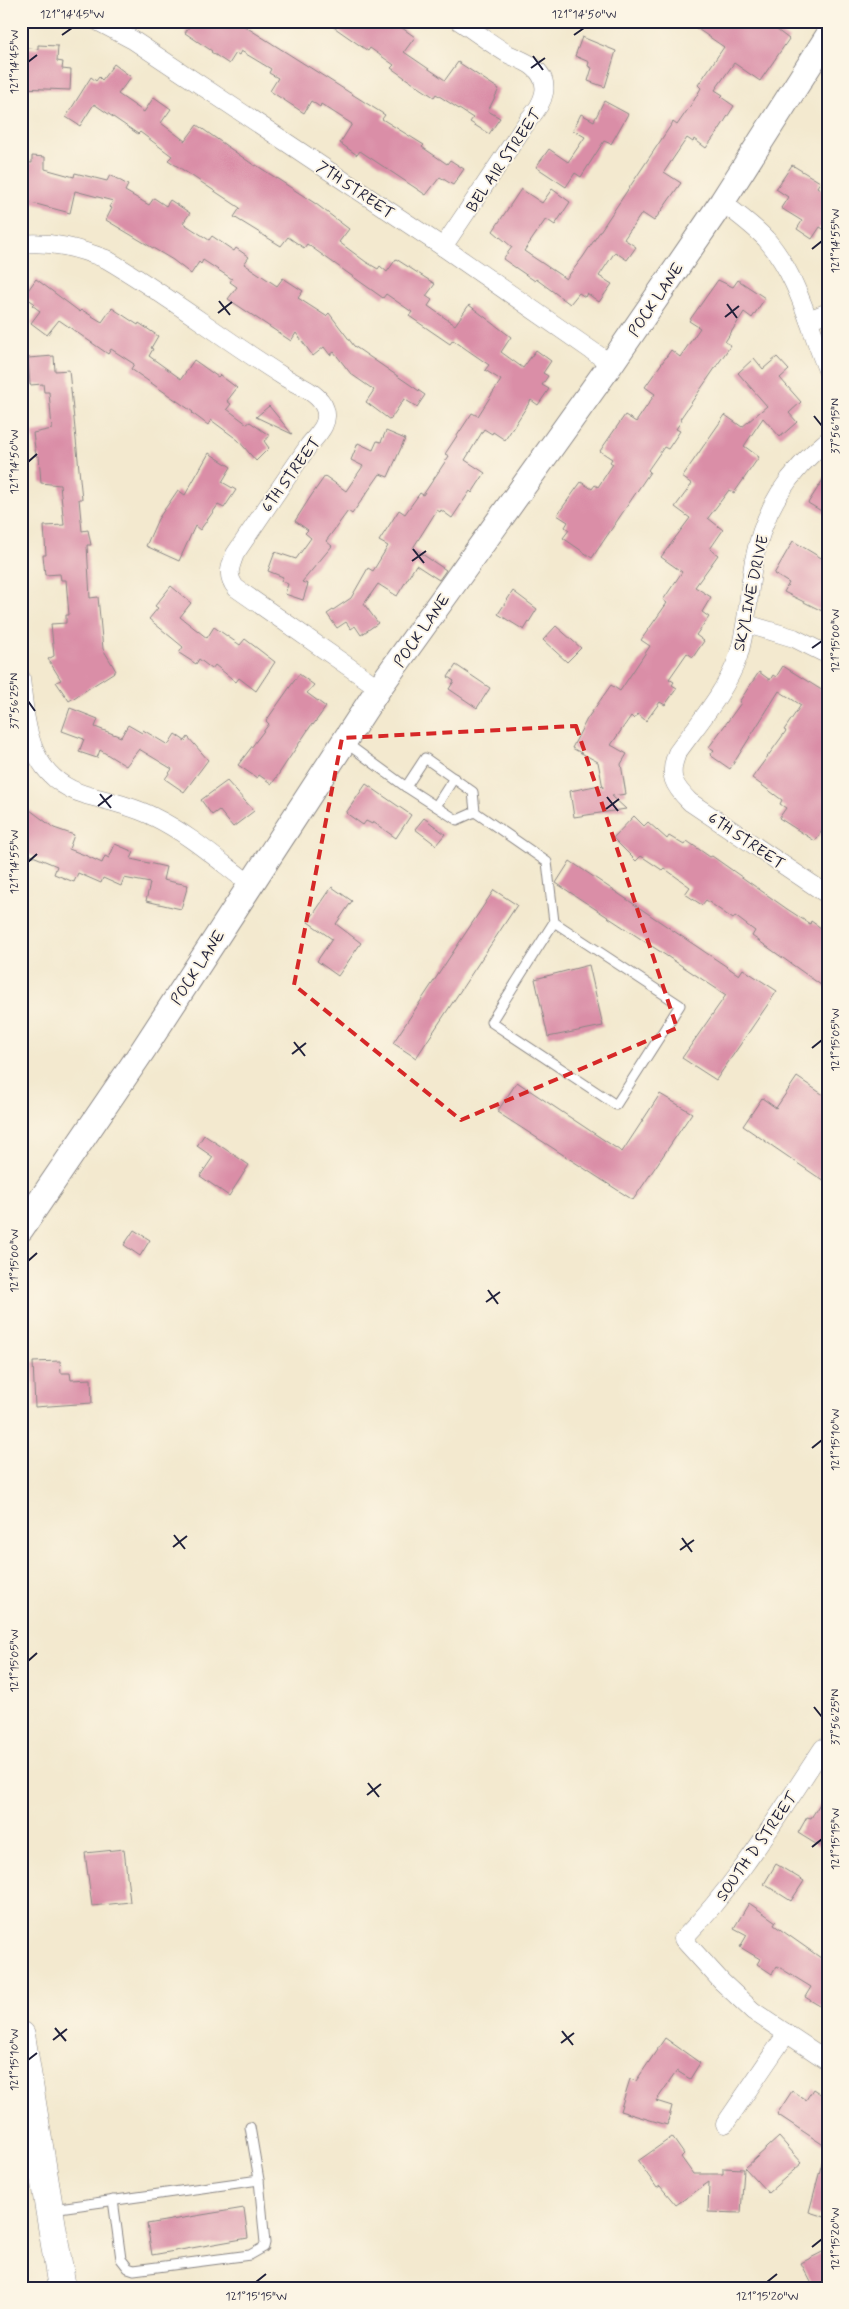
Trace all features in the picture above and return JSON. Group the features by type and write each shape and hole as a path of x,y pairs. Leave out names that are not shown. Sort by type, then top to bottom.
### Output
{"main road":[{"path":"21,2035 62,2288"}],"street":[{"name":"7TH STREET","path":"97,21 133,40 443,247 611,364"},
{"name":"BEL AIR STREET","path":"443,247 540,106 545,93 542,77 533,67 508,54 459,21"},
{"path":"820,21 828,26"},
{"name":"POCK LANE","path":"21,1228 143,1050 380,688 611,364 722,202 828,36"},
{"path":"722,202 747,220 767,240 785,267 803,302 828,372"},
{"name":"6TH STREET","path":"21,244 58,244 79,248 106,259 265,366 318,397 325,408 326,416 323,429 309,445 234,554 229,576 236,588 380,688"},
{"path":"808,320 828,312"},
{"name":"SKYLINE DRIVE","path":"672,780 672,765 677,753 724,685 737,659 747,624 754,561 762,531 772,505 788,478 828,440"},
{"path":"747,624 794,638 828,656"},
{"path":"21,678 29,738 43,766 56,779 84,794 154,816 184,835 250,884"},
{"name":"6TH STREET","path":"672,780 690,802 828,895"},
{"name":"SOUTH D STREET","path":"787,2033 753,2011 722,1982 683,1939 707,1914 736,1877 826,1750"},
{"path":"725,2124 787,2033 828,2061"},
{"path":"21,2164 44,2179"}],"lane":[{"path":"344,742 406,787 457,820 475,812"},
{"path":"406,787 425,758 474,792 475,812"},
{"path":"436,806 454,778"},
{"path":"475,812 547,862 554,922 491,1022 616,1105 680,1005 554,922"},
{"path":"113,2200 121,2259 128,2268 139,2271 255,2254 265,2243 259,2180 250,2128"},
{"path":"49,2210 259,2180"}],"highlighted area":[{"path":"576,726 677,1028 461,1120 294,985 342,738"}],"building":[{"path":"193,21 238,22 385,115 382,119 424,145 422,147 447,164 450,160 464,169 453,185 440,177 426,195 360,151 357,155 340,143 352,124 321,104 320,107 311,101 304,113 270,91 278,78 269,73 271,69 241,51 239,55 236,53 229,64 185,33"},
{"path":"325,21 392,21 415,37 404,52 445,80 458,62 499,89 488,111 500,118 489,134 470,122 473,118 436,94 434,97 411,82 391,68 394,65 370,48 368,51"},
{"path":"686,21 765,21 789,39 760,81 734,63 715,90 734,106 719,130 706,148 694,139 693,142 687,138 664,172 681,183 654,221 642,213 624,239 636,247 627,260 615,252 599,276 612,284 599,302 587,293 585,297 579,293 570,304 536,279 535,281 503,259 512,247 493,231 521,189 542,203 552,189 570,202 555,225 546,219 524,251 566,279 583,257 673,122 677,125 693,102 701,88 698,85 724,47"},
{"path":"582,37 616,51 605,87 588,81 592,68 588,66 589,62 575,56"},
{"path":"38,45 58,46 57,61 63,62 62,69 71,70 70,90 21,88 21,47 38,49"},
{"path":"114,64 131,77 118,94 144,112 154,97 171,109 161,123 185,141 197,125 255,166 316,204 349,229 339,242 366,262 378,269 380,266 387,272 396,259 435,284 426,296 432,300 428,306 455,325 469,305 511,337 501,352 523,368 536,350 551,361 543,373 548,376 542,385 549,389 538,405 531,400 505,440 493,432 492,434 484,429 465,460 485,473 452,518 441,510 440,512 437,510 413,548 446,570 444,573 439,580 416,565 397,596 378,584 364,604 378,623 361,635 355,626 351,629 346,622 337,628 327,614 351,598 368,568 373,571 388,546 379,541 399,510 405,514 420,493 423,495 449,456 445,454 472,413 478,416 501,380 485,370 489,365 453,340 450,344 409,316 412,312 386,294 383,298 307,244 304,248 288,237 281,246 234,217 240,208 168,160 172,156 140,132 138,134 94,104 80,126 66,117 91,77 96,81 99,77 102,80"},
{"path":"604,101 628,114 611,144 604,141 581,177 575,173 566,187 536,167 549,149 568,162 585,137 573,130 581,114 594,121"},
{"path":"32,156 45,157 45,169 74,177 75,173 107,181 110,175 128,185 125,191 149,205 154,198 166,206 170,200 190,213 183,223 209,240 212,236 234,251 236,248 249,257 244,264 277,286 283,278 303,291 298,298 326,316 329,313 354,346 425,395 417,407 404,399 390,420 366,402 374,390 351,374 334,352 330,355 324,347 313,356 296,333 291,341 228,299 237,287 230,282 232,279 203,260 201,264 199,262 191,274 173,260 106,220 112,208 109,207 113,201 75,191 70,213 22,202 21,162 32,163"},
{"path":"792,165 820,182 817,187 828,195 828,232 820,227 812,239 797,229 802,221 781,208 788,197 776,189"},
{"path":"36,279 80,312 82,310 102,322 112,308 158,336 149,356 181,379 194,360 218,377 220,375 237,388 227,401 231,404 227,409 247,424 250,422 270,436 264,441 269,448 256,461 238,440 211,420 208,425 193,412 131,369 134,364 111,349 108,354 59,320 47,335 31,323 40,311 32,305 34,303 24,296"},
{"path":"718,280 733,287 738,280 765,298 752,318 744,312 725,342 731,345 680,419 682,420 676,429 680,431 668,449 664,447 648,470 650,472 592,558 563,538 569,530 565,527 568,522 557,515 581,482 592,489 595,485 598,487 613,464 610,462 612,459 600,451 625,415 636,422 655,394 645,387 671,350 680,357 700,328 689,321"},
{"path":"54,356 55,371 69,370 82,499 79,499 82,531 88,530 91,545 87,545 90,598 98,597 103,649 116,671 69,701 56,682 61,680 48,659 54,656 51,624 66,623 66,615 69,615 66,580 61,580 60,574 45,575 43,555 46,555 44,526 64,525 60,485 41,483 39,456 36,456 33,433 52,429 49,392 44,392 43,384 30,385 28,358"},
{"path":"777,357 789,370 780,378 801,402 789,413 797,422 780,437 763,418 744,446 759,457 734,493 729,490 708,518 723,530 710,549 718,555 695,587 711,597 702,612 709,617 696,635 704,641 693,657 687,653 669,679 674,682 672,685 677,688 665,705 660,702 646,721 638,714 634,719 631,716 611,745 627,754 621,764 626,794 612,796 626,809 574,817 570,791 600,785 603,788 598,762 572,748 587,719 611,685 620,691 650,646 641,640 667,603 663,600 682,572 661,557 690,518 675,507 692,484 682,477 725,415 742,427 767,406 738,373 754,358 763,369"},
{"path":"269,406 292,434 256,417"},
{"path":"386,431 405,439 388,477 380,474 352,514 348,511 326,541 332,546 302,582 308,584 303,600 285,594 288,584 281,581 283,577 268,571 275,552 296,559 311,538 305,533 308,530 295,521 325,476 346,491 363,466 351,460 358,443 373,450 377,441 381,442"},
{"path":"209,453 231,467 222,482 236,490 224,508 218,505 200,530 195,526 179,561 146,546 158,519 178,490 185,495"},
{"path":"828,472 828,515 808,503"},
{"path":"793,541 828,562 828,614 784,592 789,583 774,574"},
{"path":"171,586 191,603 180,617 207,638 214,627 240,645 245,639 275,662 256,691 239,678 236,682 215,665 212,669 199,659 196,664 179,653 183,647 149,619 158,608 155,606"},
{"path":"513,591 537,609 524,630 498,614"},
{"path":"556,626 581,648 567,662 543,640"},
{"path":"456,665 490,688 477,708 449,689 454,681 448,677"},
{"path":"783,666 828,694 828,822 815,841 779,818 786,808 780,804 782,800 752,778 786,731 784,730 801,705 779,691 730,769 710,755 714,750 709,747 741,703 739,702 759,672 770,680 773,675 776,677"},
{"path":"299,674 314,685 307,693 326,707 312,724 272,784 259,775 257,778 238,765 269,724 266,721"},
{"path":"70,708 98,719 95,727 121,737 128,725 142,733 143,730 168,745 175,734 185,741 188,737 208,760 184,792 165,779 172,769 139,749 126,766 100,750 97,758 79,752 84,739 62,731"},
{"path":"227,781 254,811 233,827 219,810 212,815 201,800"},
{"path":"366,784 411,815 396,838 373,822 372,824 366,821 363,825 346,813"},
{"path":"30,810 54,828 74,835 69,849 102,863 105,856 109,858 115,844 134,852 131,859 166,867 163,880 188,885 181,909 146,901 150,883 124,878 121,886 103,878 101,883 78,873 74,882 54,874 57,866 28,854 21,849 21,822"},
{"path":"634,816 644,826 648,822 667,839 669,836 684,845 687,841 710,857 712,856 787,909 810,924 811,921 828,933 828,990 752,936 755,931 735,916 733,919 706,900 702,905 685,894 690,887 664,868 662,870 641,856 636,861 613,838"},
{"path":"424,818 445,834 436,845 415,829"},
{"path":"570,861 739,975 743,969 777,991 716,1080 682,1058 726,995 556,883"},
{"path":"332,887 352,901 336,924 361,943 338,976 317,961 332,939 308,922"},
{"path":"494,890 517,905 416,1058 393,1043"},
{"path":"589,965 603,1026 548,1037 535,979"},
{"path":"797,1077 828,1098 828,1184 743,1126 762,1098 776,1108"},
{"path":"517,1082 622,1152 660,1094 692,1113 633,1200 497,1112"},
{"path":"204,1135 249,1165 229,1196 200,1176 213,1157 197,1146"},
{"path":"134,1230 150,1240 140,1256 124,1245"},
{"path":"60,1361 61,1373 70,1373 71,1380 91,1379 92,1403 35,1407 33,1362"},
{"path":"828,1791 828,1831 819,1846 798,1833 807,1817 811,1818"},
{"path":"124,1849 130,1902 92,1906 85,1853"},
{"path":"776,1864 804,1881 791,1901 764,1884"},
{"path":"749,1903 776,1922 774,1925 828,1963 828,2011 805,1997 811,1987 777,1966 772,1974 757,1964 760,1959 740,1947 747,1935 734,1928"},
{"path":"665,2038 700,2063 690,2079 677,2071 656,2101 672,2106 667,2125 620,2111 630,2079 636,2081"},
{"path":"813,2089 828,2099 828,2139 822,2144 777,2114 792,2091 806,2100"},
{"path":"672,2137 684,2154 681,2157 693,2174 723,2174 723,2168 744,2169 741,2213 708,2212 709,2182 676,2205 660,2186 657,2188 638,2161"},
{"path":"779,2137 802,2163 768,2193 745,2168"},
{"path":"823,2159 828,2159 828,2218 809,2212"},
{"path":"244,2208 248,2238 152,2255 147,2224"},
{"path":"828,2249 828,2288 814,2288 801,2263"}]}
